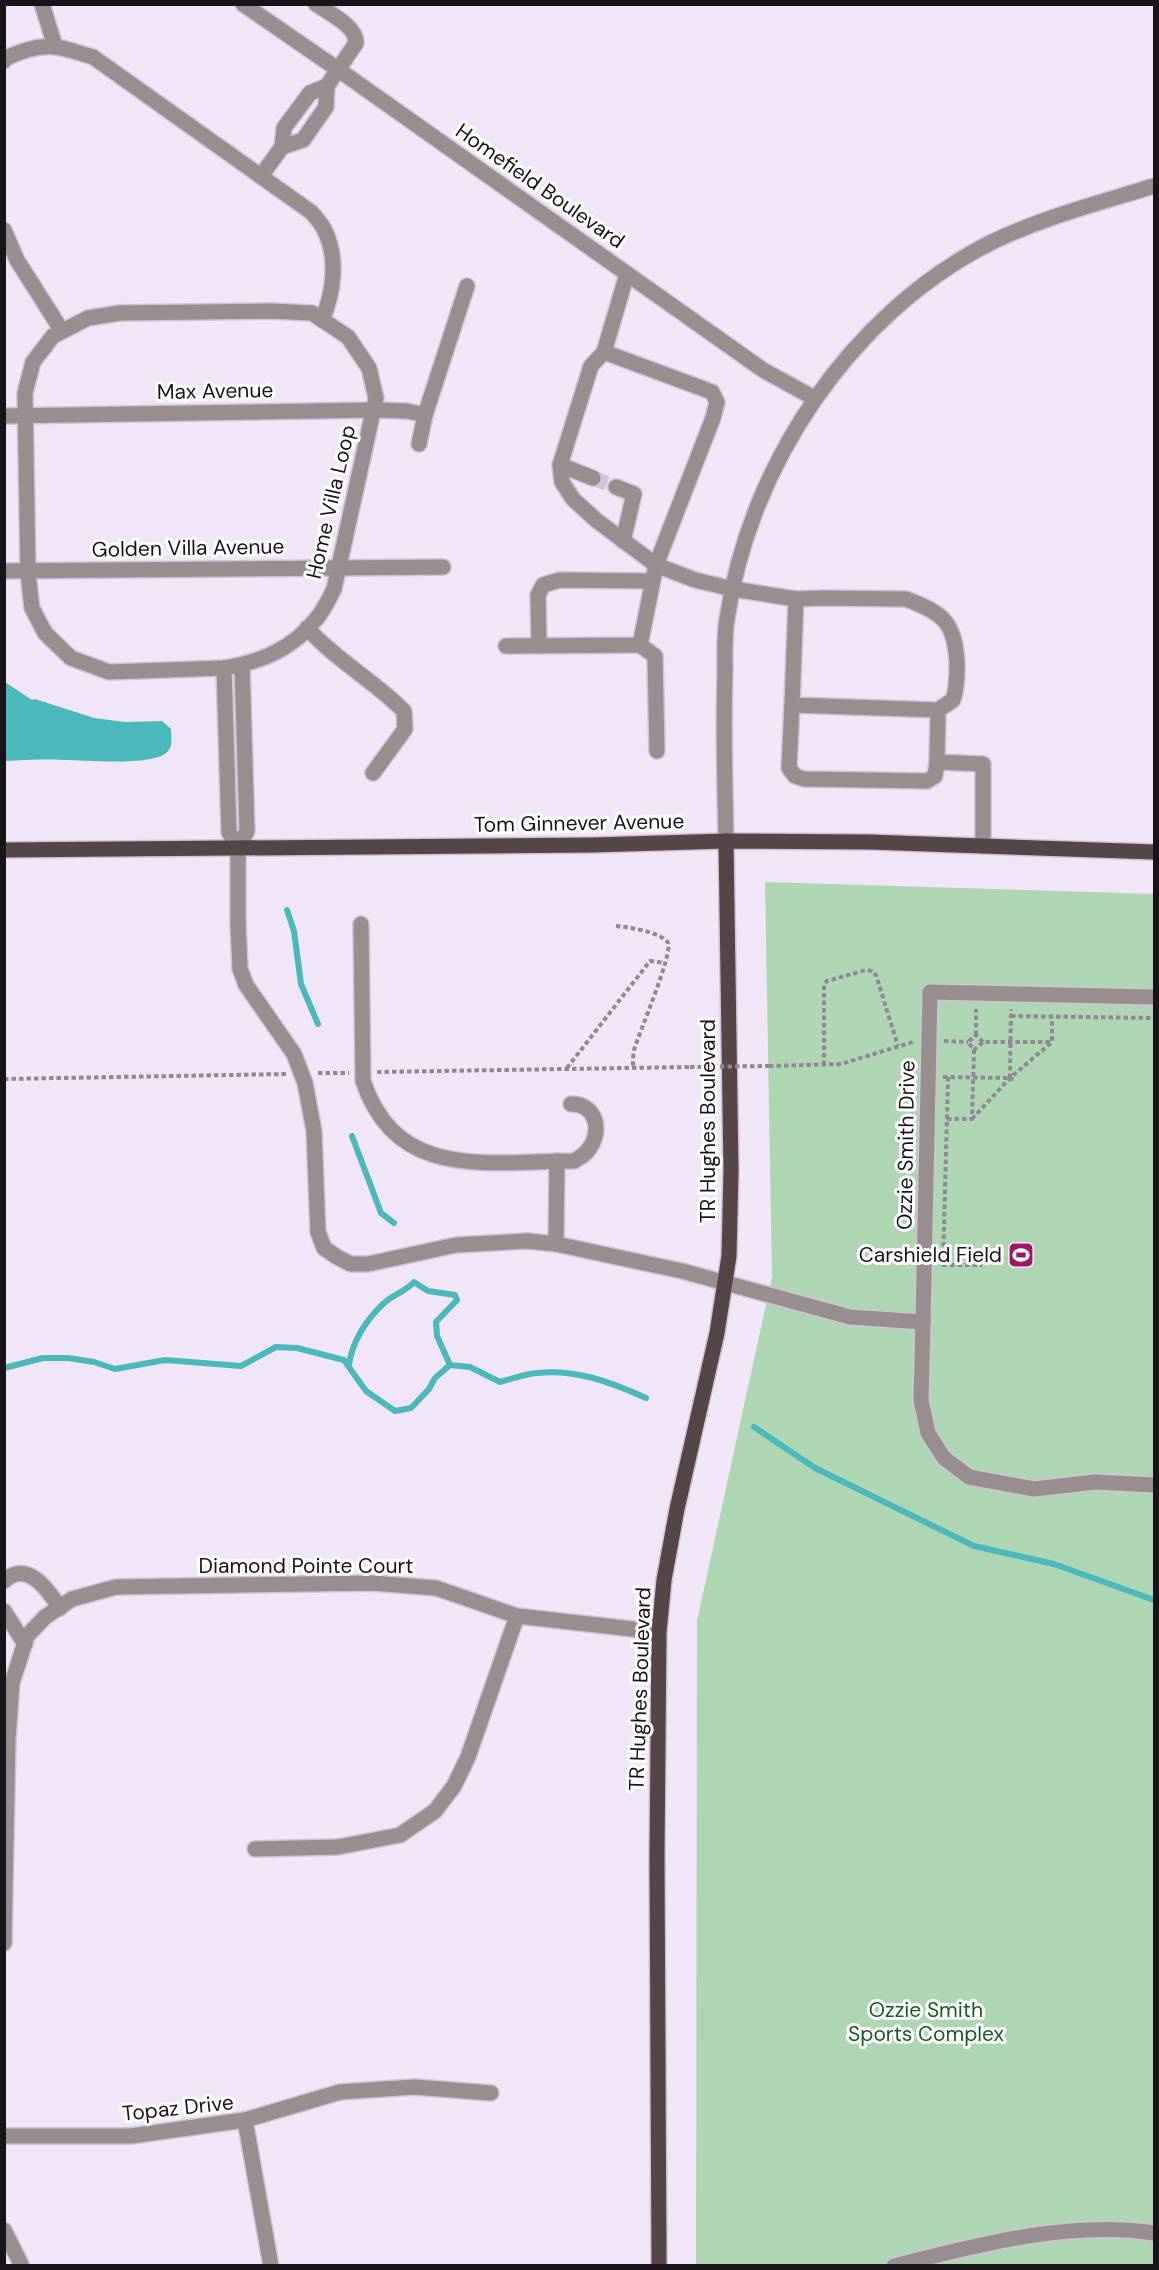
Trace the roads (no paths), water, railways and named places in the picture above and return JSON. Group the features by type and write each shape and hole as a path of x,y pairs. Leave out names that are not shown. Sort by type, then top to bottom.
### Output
{"main road":[{"name":"Tom Ginnever Avenue","path":"4,850 593,845 726,841 870,842 1155,852"},
{"name":"TR Hughes Boulevard","path":"659,2265 657,1856 659,1632 664,1580 673,1528 717,1333 729,1256 726,841"}],"street":[{"path":"42,4 55,46"},
{"name":"Homefield Boulevard","path":"243,4 763,370 814,398"},
{"path":"261,176 282,147 284,128 297,110 310,93 327,86 355,48 356,37 347,26 316,4"},
{"path":"4,61 30,47 55,46 93,57 311,212 325,230 331,251 333,273 330,300 322,320"},
{"path":"282,147 303,140 326,107 327,86"},
{"name":"TR Hughes Boulevard","path":"726,841 724,683 727,620 744,543 767,487 814,398 856,347 889,314 931,280 987,244 1043,221 1155,186"},
{"path":"4,230 17,260 62,331"},
{"path":"627,274 604,352 591,366 560,465 562,482 573,499 596,520 656,565 695,580 796,599 906,599 942,618 954,636 956,692 953,700 938,710 792,705"},
{"path":"419,444 425,415 467,286"},
{"name":"Home Villa Loop","path":"271,311 312,313 348,337 369,368 376,398 374,410 334,590 318,618 291,644 254,663 224,668 109,672 71,658 45,633 32,608 28,571 25,393 33,362 53,336 62,331 88,318 120,313 271,311"},
{"path":"604,352 712,392 717,402 713,418 656,565 640,645"},
{"name":"Max Avenue","path":"4,416 374,410 407,411 425,415"},
{"path":"560,465 593,478"},
{"path":"616,487 634,494 623,541"},
{"name":"Golden Villa Avenue","path":"4,571 443,567"},
{"path":"539,645 538,595 543,585 560,580 651,581"},
{"path":"796,599 789,768 795,776 804,779 927,781 935,776 938,710"},
{"path":"307,628 324,646 390,697 404,711 405,729 373,773"},
{"path":"506,646 640,645 655,656 657,751"},
{"path":"242,665 247,831 238,848 240,969 246,985 294,1054 305,1083 314,1131 318,1232 324,1248 351,1264 368,1264 456,1245 527,1241 556,1244 682,1271 850,1317 923,1322 921,1400 928,1433 944,1458 969,1477 1034,1490 1095,1482 1155,1485"},
{"path":"224,668 229,832 238,848"},
{"path":"937,762 983,764 983,846"},
{"path":"361,924 363,1081 380,1115 398,1136 412,1147 431,1156 452,1161 573,1161 584,1155 595,1136 594,1116 589,1108 580,1104 571,1104"},
{"name":"Ozzie Smith Drive","path":"923,1322 930,992 1155,997"},
{"path":"556,1244 557,1161"},
{"path":"4,1581 10,1576 26,1574 37,1579 60,1608"},
{"name":"Diamond Pointe Court","path":"4,1943 8,1738 12,1683 27,1636 45,1617 72,1599 116,1587 372,1583 436,1588 517,1616 614,1629 659,1632"},
{"path":"4,1611 25,1644"},
{"path":"255,1849 338,1847 400,1835 435,1811 454,1786 468,1757 517,1616"},
{"path":"245,2120 340,2092 414,2087 491,2094"},
{"name":"Topaz Drive","path":"4,2136 131,2136 245,2120 271,2265"},
{"path":"894,2265 993,2241 1125,2228 1155,2233"},
{"path":"4,2230 21,2264"}],"water":[{"path":"5,682 32,700 94,718 125,722 162,721 171,729 171,746 161,756 135,761 5,761"}],"waterway":[{"path":"287,910 294,931 301,984 318,1024"},
{"path":"352,1136 381,1213 394,1223"},
{"path":"349,1365 357,1340 371,1317 387,1301 414,1282 428,1291 455,1295 457,1300 436,1322 437,1336 450,1365"},
{"path":"4,1368 43,1358 68,1358 94,1362 115,1369 165,1360 241,1366 276,1347 297,1348 344,1360 366,1391 395,1411 411,1408 429,1389 435,1378 450,1365 470,1367 500,1382 537,1373 579,1375 606,1382 646,1398"},
{"path":"754,1427 815,1468 974,1546 1054,1564 1154,1600"}],"tunnel":[{"path":"593,478 616,487"}],"place":[{"name":"Carshield Field","path":"1021,1255"}],"park label":[{"name":"Ozzie Smith Sports Complex","path":"926,2022"}]}
